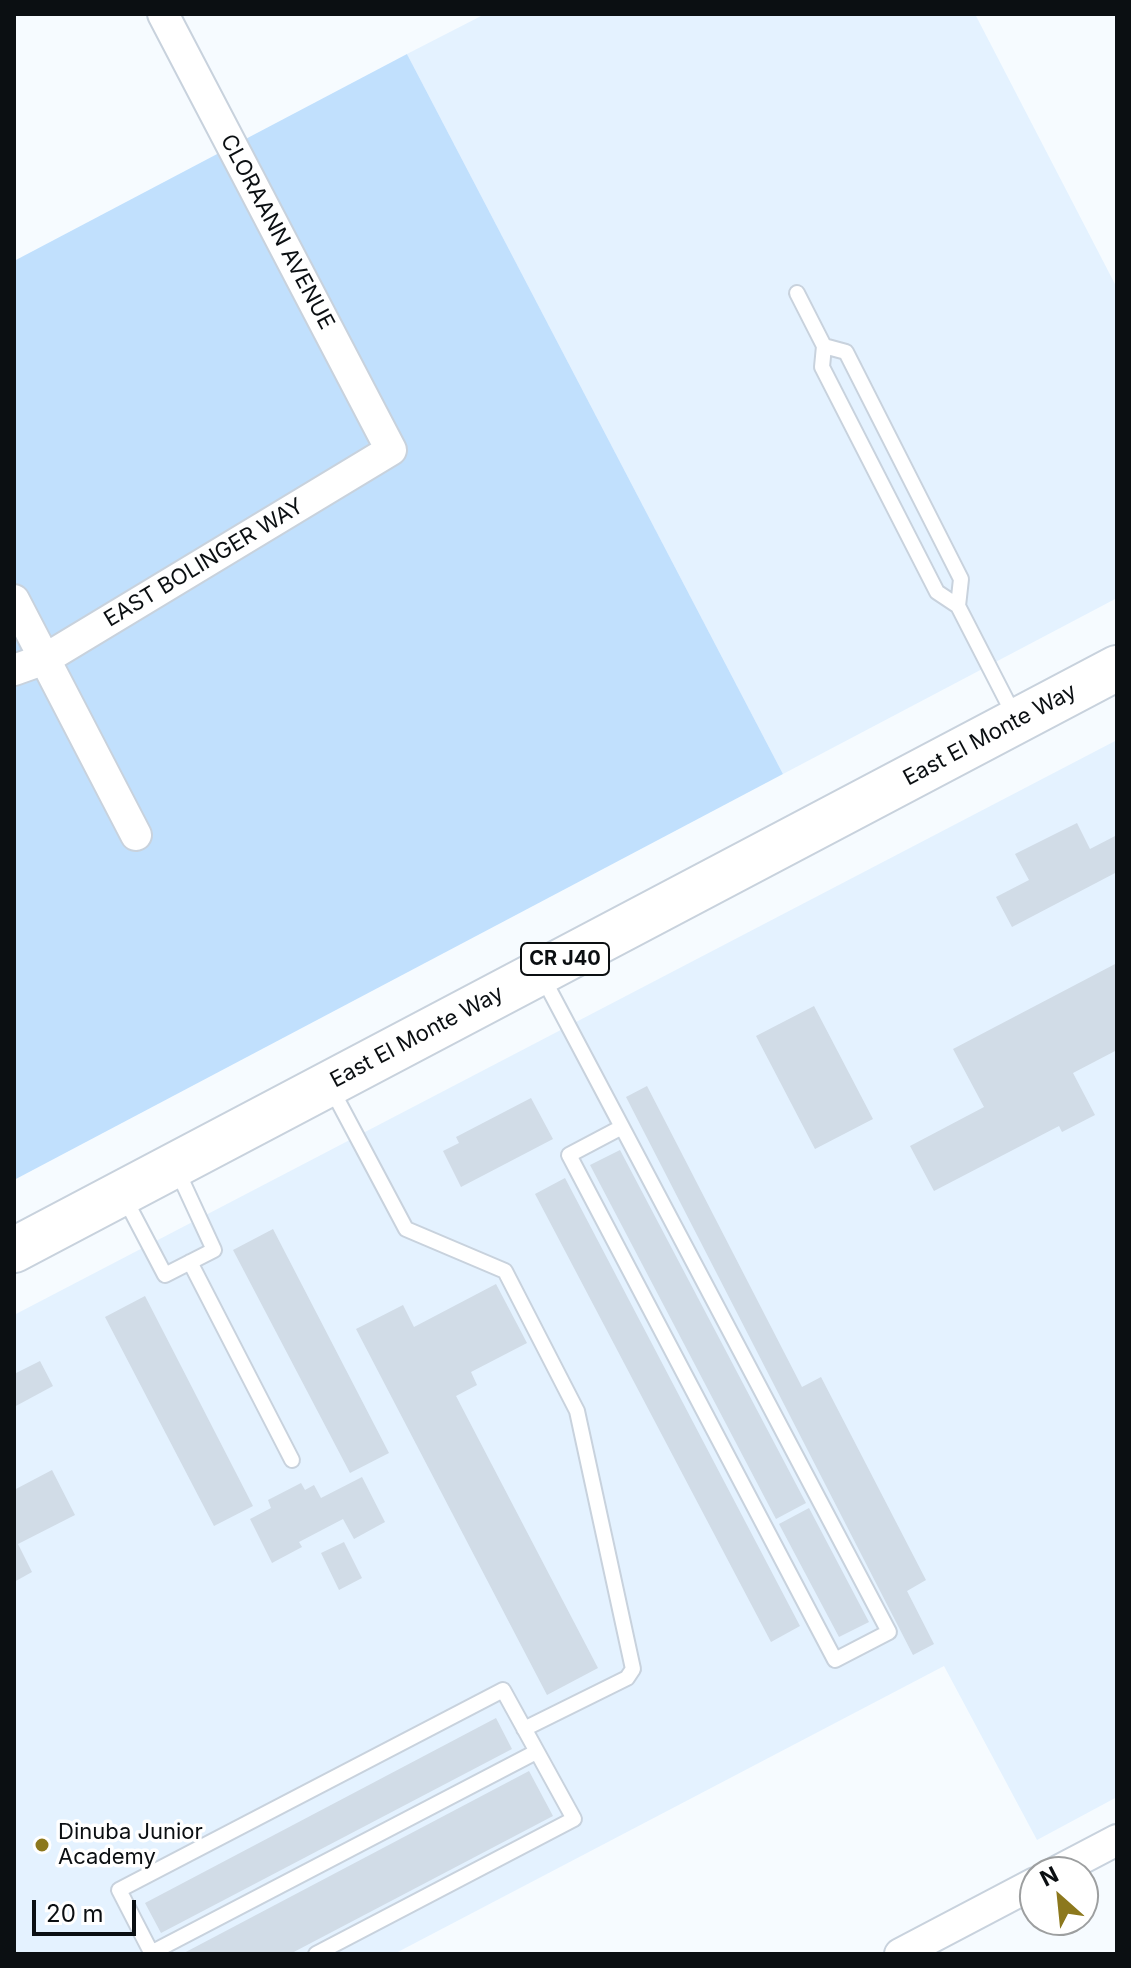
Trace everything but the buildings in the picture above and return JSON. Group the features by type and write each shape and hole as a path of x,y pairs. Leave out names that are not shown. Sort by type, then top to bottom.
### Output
{"main road":[{"name":"East El Monte Way","path":"14,1250 1117,668"}],"street":[{"name":"CLORAANN AVENUE","path":"163,14 391,450"},
{"name":"EAST BOLINGER WAY","path":"14,670 45,659 391,450"},
{"path":"14,600 136,835"},
{"path":"1086,1856 1117,1840"},
{"path":"900,1954 1019,1891"}],"lane":[{"path":"797,293 824,346 822,367 937,592 958,606 1017,721"},
{"path":"824,346 846,352 961,579 958,606"},
{"path":"540,972 622,1127 889,1632 835,1660 569,1155 622,1127"},
{"path":"329,1084 406,1229 505,1271 577,1411 633,1669 627,1678 524,1729"},
{"path":"122,1193 165,1275 214,1250 174,1165"},
{"path":"190,1262 292,1460"},
{"path":"316,1954 574,1819 503,1690 119,1890 151,1954 536,1752"}],"shaded area":[{"path":"485,14 975,14 1117,288 1117,598 783,774 407,54"},
{"path":"407,54 783,774 14,1180 14,261"},
{"path":"1117,740 1117,1797 1037,1840 944,1666 394,1954 14,1954 14,1315"}],"place":[{"name":"Dinuba Junior Academy","path":"42,1845"}]}
